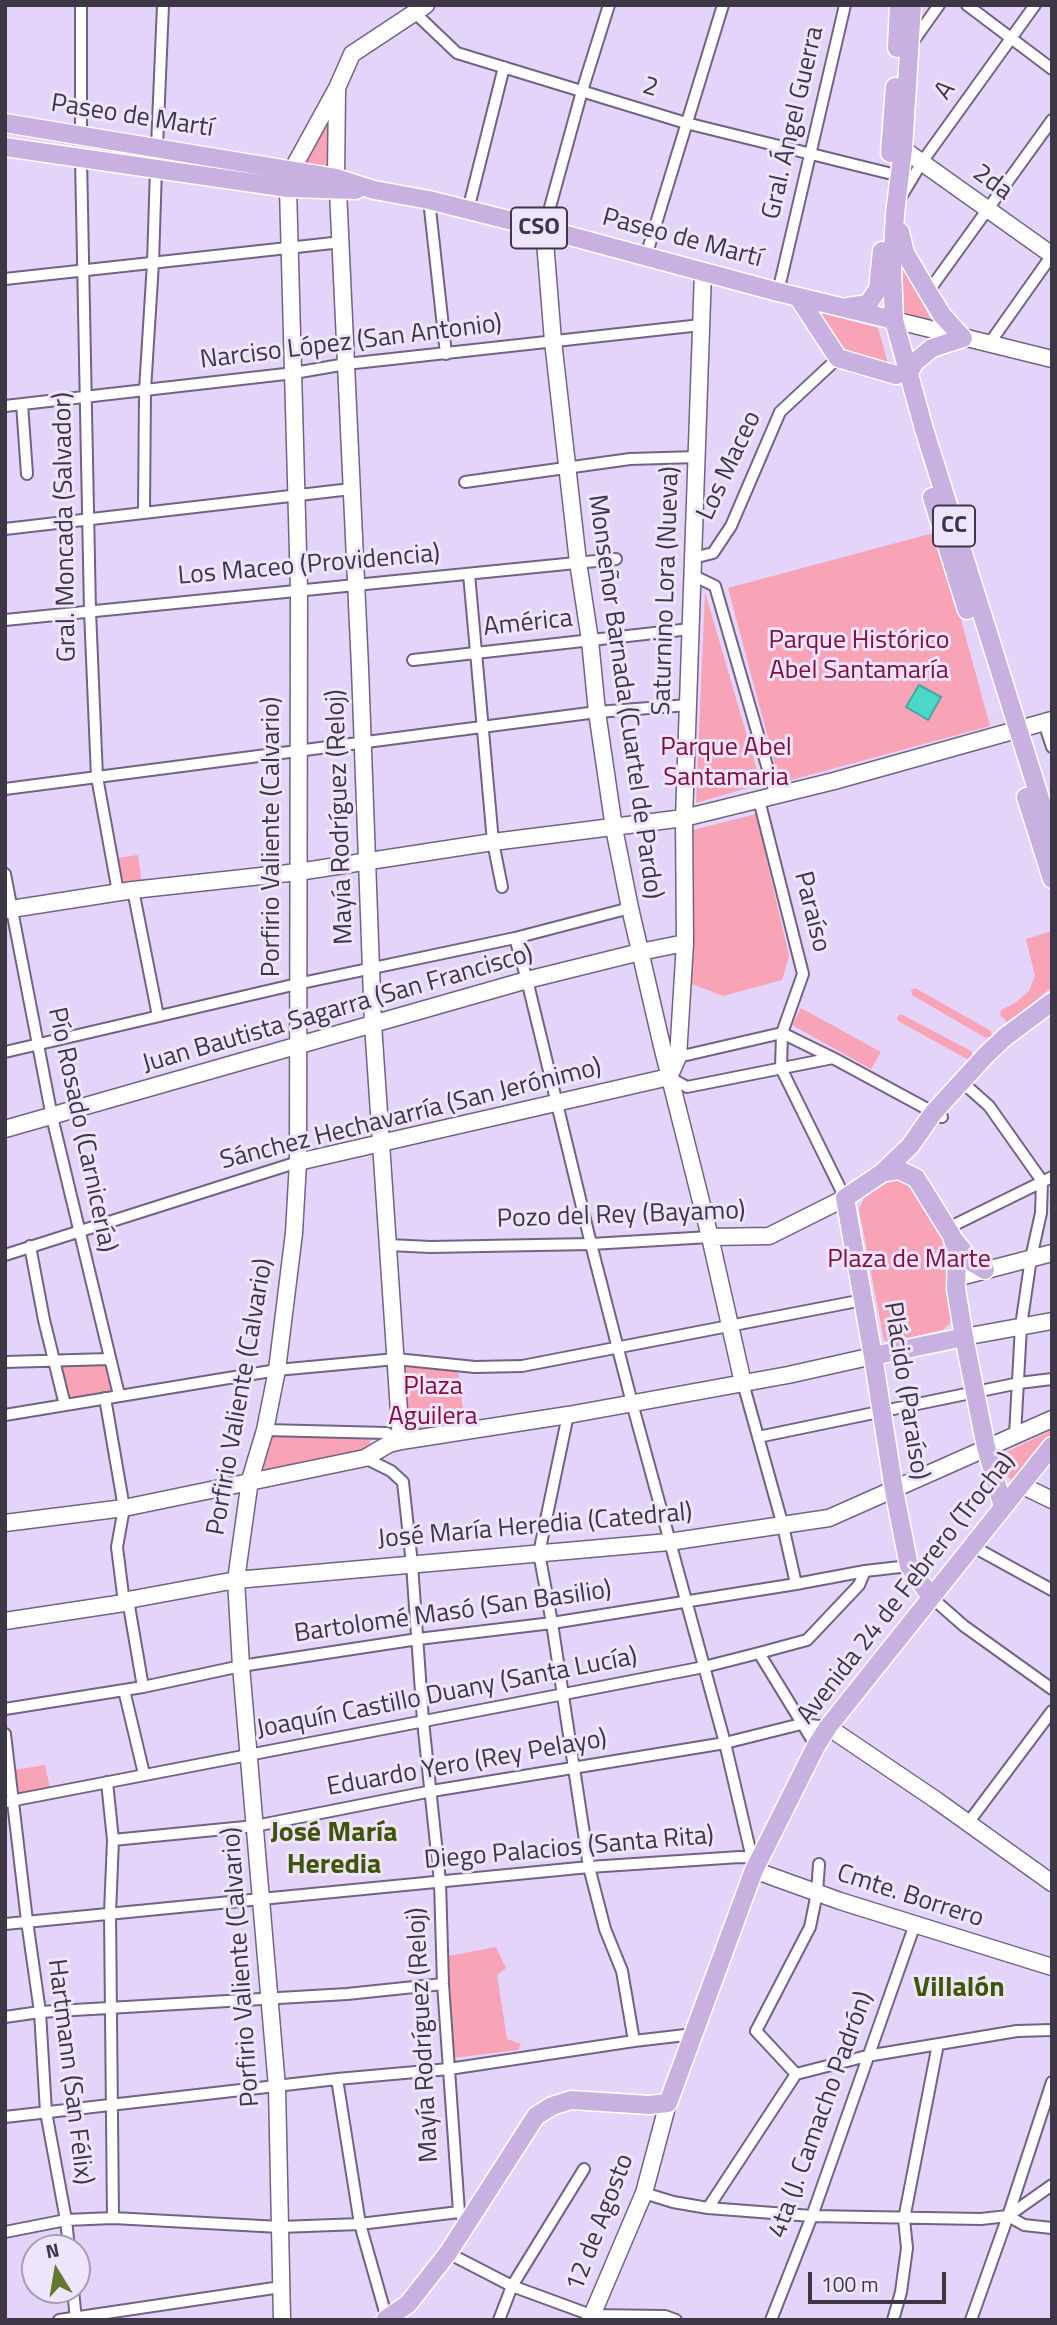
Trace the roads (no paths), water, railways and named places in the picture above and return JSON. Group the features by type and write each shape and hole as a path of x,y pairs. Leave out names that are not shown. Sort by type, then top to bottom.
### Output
{"main road":[{"name":"CC","path":"889,319 912,5"},
{"name":"CC","path":"898,6 881,272 889,319 941,528 1012,732 1052,837"},
{"name":"Paseo de Martí","path":"5,123 272,167 295,183"},
{"path":"81,136 81,158"},
{"name":"Paseo de Martí","path":"5,147 156,168 374,190 429,200 889,319"},
{"path":"798,297 838,358 902,374 932,348 963,338 942,315 905,253 896,210"},
{"path":"841,308 868,304 878,289 881,272"},
{"name":"CC","path":"1012,732 1052,879"},
{"path":"845,1198 882,1173 938,1115 995,1046 1052,1002"},
{"path":"965,1084 1003,1051 1052,1018"},
{"path":"938,1115 914,1157 916,1178 969,1258 985,1270"},
{"path":"882,1173 899,1170 916,1178"},
{"name":"Plácido (Paraíso)","path":"845,1198 909,1566 931,1597"},
{"path":"950,1232 957,1255 956,1278 964,1337 986,1447 1003,1507"},
{"path":"873,1356 964,1337"},
{"name":"Avenida 24 de Febrero (Trocha)","path":"668,2103 756,1862 816,1746 828,1727 1052,1446"},
{"path":"993,1471 1004,1481 1021,1485"},
{"path":"387,2319 408,2304 448,2253 462,2218 536,2116 552,2106 571,2101 649,2105 668,2103"}],"street":[{"path":"81,5 81,136"},
{"path":"157,147 163,5"},
{"path":"544,229 609,5"},
{"path":"646,256 723,5"},
{"name":"Gral. Ángel Guerra","path":"778,292 845,5"},
{"path":"908,49 939,5"},
{"path":"967,5 1052,69"},
{"name":"A","path":"896,210 922,162 1035,5"},
{"path":"295,183 352,54 420,9"},
{"name":"2","path":"420,9 457,53 686,122 888,173"},
{"path":"468,209 505,67"},
{"name":"Mayía Rodríguez (Reloj)","path":"337,88 333,186 342,242 370,968 401,1441"},
{"path":"928,292 1052,120"},
{"name":"2da","path":"903,149 1052,255"},
{"name":"Gral. Moncada (Salvador)","path":"81,158 90,611 97,777 158,1016"},
{"path":"144,512 145,390 156,168"},
{"name":"Porfirio Valiente (Calvario)","path":"282,2320 277,2087 236,1580 250,1480 265,1430 276,1370 294,1233 298,1162 299,590 290,248 295,183"},
{"path":"429,200 446,354"},
{"name":"Monseñor Barnada (Cuartel de Pardo)","path":"544,229 567,468 614,828 669,1077 710,1237 743,1383 783,1526 796,1584"},
{"path":"5,279 342,242"},
{"path":"989,344 1052,255"},
{"name":"Saturnino Lora (Nueva)","path":"669,1077 678,1057 685,943 684,818 703,272"},
{"path":"889,319 1052,359"},
{"name":"Narciso López (San Antonio)","path":"5,406 294,373 346,364 701,325"},
{"name":"Los Maceo","path":"693,567 713,553 731,526 780,412 838,358"},
{"path":"22,404 27,474"},
{"path":"465,482 630,459 697,457"},
{"path":"5,529 351,489"},
{"name":"Los Maceo (Providencia)","path":"5,620 616,559"},
{"name":"Paraíso","path":"693,567 715,586 767,798 803,974 782,1034"},
{"path":"469,574 493,842 502,887"},
{"name":"América","path":"413,660 690,629"},
{"path":"5,789 597,712 688,705"},
{"path":"8,909 684,818 1048,721 1052,747"},
{"name":"Pío Rosado (Carnicería)","path":"5,874 8,909 52,1117 119,1395"},
{"path":"5,1052 297,984 515,938 630,908"},
{"path":"515,938 632,1403 669,1542 688,1601 756,1862"},
{"name":"Juan Bautista Sagarra (San Francisco)","path":"5,1129 527,980 685,943"},
{"path":"662,1046 678,1057 782,1034 833,1058 938,1115"},
{"name":"Plácido (Paraíso)","path":"782,1034 781,1069 845,1198"},
{"name":"Sánchez Hechavarría (San Jerónimo)","path":"5,1255 298,1162 382,1142 669,1077 687,1087 833,1058"},
{"path":"965,1084 989,1106 1047,1179 1021,1326 1015,1435"},
{"path":"950,1232 1047,1179"},
{"name":"Pozo del Rey (Bayamo)","path":"389,1245 430,1247 591,1244 769,1236 845,1198"},
{"path":"30,1246 65,1405"},
{"path":"956,1278 1052,1253"},
{"path":"5,1415 276,1370 396,1359 475,1367 522,1366 863,1300"},
{"path":"964,1337 1052,1321"},
{"path":"5,1523 124,1508 365,1458 389,1444 401,1441 568,1415 873,1356"},
{"path":"5,1362 110,1359"},
{"path":"758,1437 1052,1379"},
{"path":"105,1398 124,1508 117,1548 143,1687"},
{"path":"568,1415 538,1553 552,1623 589,1867 605,1929 622,1971 634,2040"},
{"name":"José María Heredia (Catedral)","path":"5,1621 236,1580 669,1542 829,1518 1052,1419"},
{"path":"265,1430 387,1433 401,1441"},
{"name":"Mayía Rodríguez (Reloj)","path":"365,1458 391,1471 403,1482 440,1882 443,1984 462,2218"},
{"path":"1021,1485 1052,1500"},
{"path":"972,1546 1052,1590"},
{"name":"Bartolomé Masó (San Basilio)","path":"5,1709 418,1639 552,1623 909,1566"},
{"name":"Joaquín Castillo Duany (Santa Lucía)","path":"9,1802 704,1667 759,1653 807,1640 859,1585 865,1571"},
{"path":"931,1597 964,1626 1052,1689"},
{"path":"759,1653 816,1746"},
{"path":"124,1690 144,1774"},
{"path":"968,1823 1052,1712"},
{"name":"Eduardo Yero (Rey Pelayo)","path":"113,1840 255,1826 432,1791 725,1743 801,1724 828,1727"},
{"path":"828,1727 1052,1882"},
{"name":"Hartmann (San Félix)","path":"5,1734 9,1802 40,2012 47,2112 68,2234"},
{"path":"107,1782 113,1840 110,1913 113,2218"},
{"name":"Diego Palacios (Santa Rita)","path":"5,1924 589,1867 756,1862"},
{"name":"Cmte. Borrero","path":"756,1862 817,1893 1052,1967"},
{"path":"796,2074 756,2031 810,1927 817,1893 819,1864"},
{"path":"1031,1868 1052,1876"},
{"name":"4ta (J. Camacho Padrón)","path":"771,2320 812,2216 915,1924"},
{"path":"5,2017 40,2012 346,1994 443,1984"},
{"path":"708,2208 796,2074 867,2056 1017,2031 1052,2030"},
{"path":"5,2117 449,2069 634,2040 694,2034"},
{"path":"894,2320 907,2248 904,2219 938,2044"},
{"path":"337,2079 360,2224 387,2319"},
{"path":"971,2320 1052,2082"},
{"name":"12 de Agosto","path":"591,2318 644,2193 668,2103"},
{"path":"499,2320 512,2286 584,2169"},
{"path":"644,2193 673,2202 708,2208 812,2216 981,2220 1008,2216 1052,2185"},
{"path":"1008,2216 1024,2225 1052,2228"},
{"path":"5,2232 66,2220 113,2218 280,2227 462,2218"},
{"path":"448,2253 512,2286 591,2318 669,2319"},
{"path":"58,2320 281,2287"}],"district":[{"name":"José María Heredia","path":"334,1850"},
{"name":"Villalón","path":"959,1989"}],"park label":[{"name":"Parque Histórico Abel Santamaría","path":"859,657"},
{"name":"Parque Abel Santamaria","path":"726,764"},
{"name":"Plaza de Marte","path":"909,1261"},
{"name":"Plaza Aguilera","path":"433,1403"}]}
